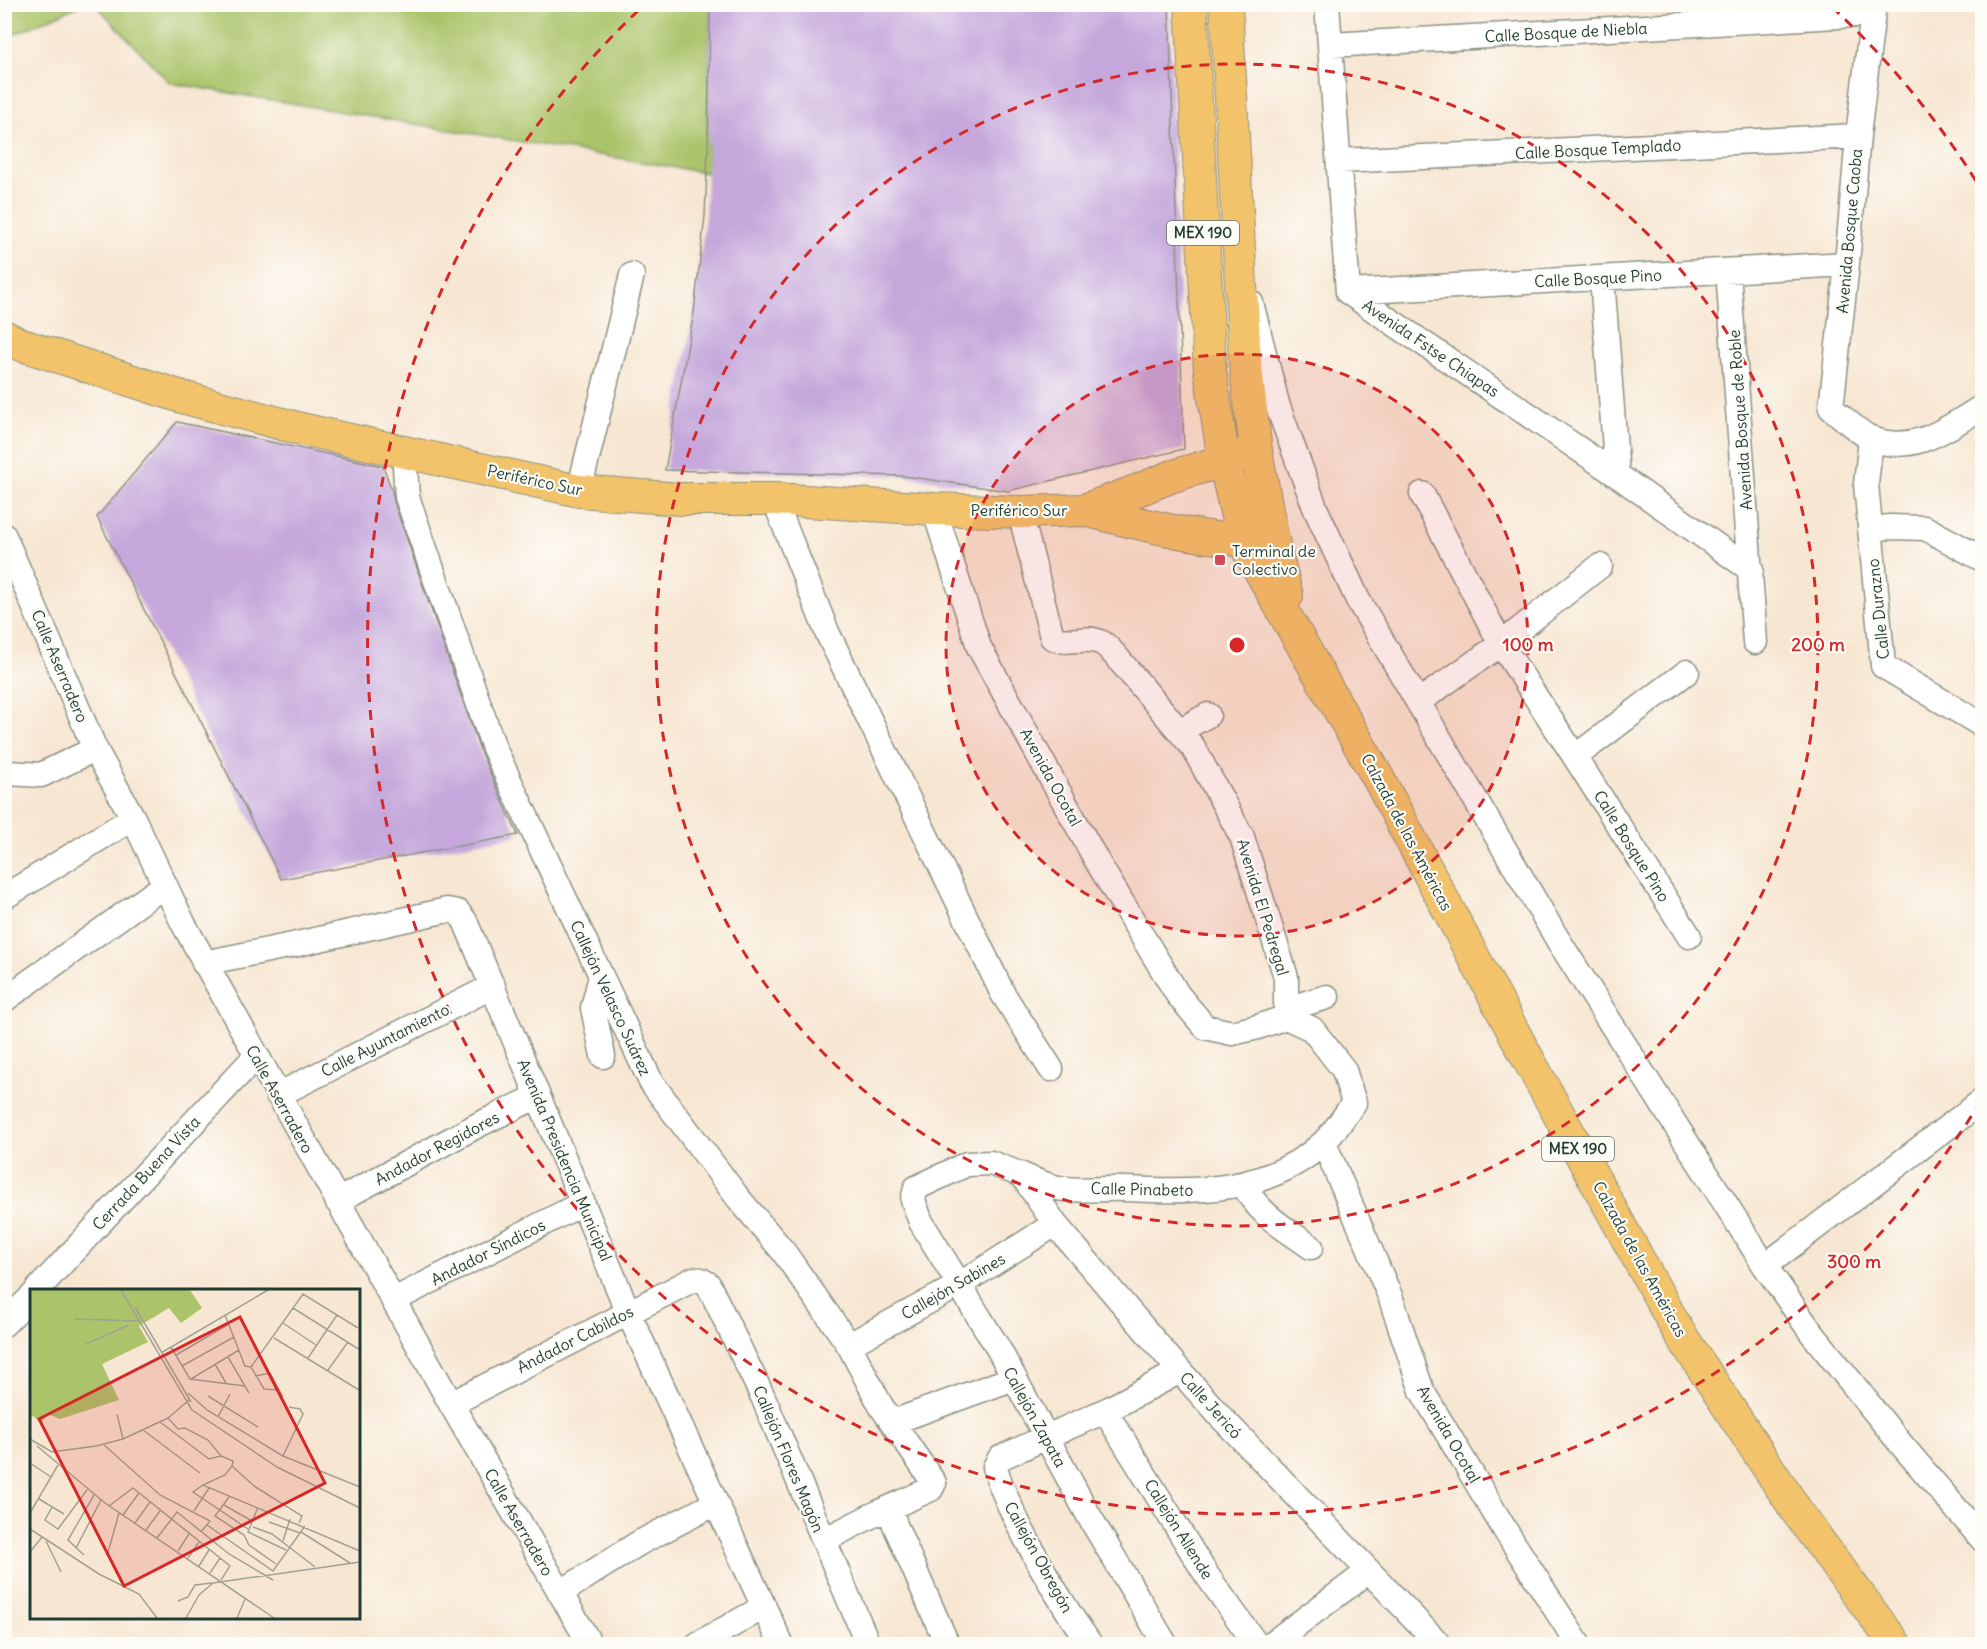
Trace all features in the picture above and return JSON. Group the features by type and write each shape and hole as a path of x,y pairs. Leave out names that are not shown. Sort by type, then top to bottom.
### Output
{"main road":[{"name":"Calzada de las Américas","path":"1191,4 1209,371 1224,461 1295,632 1377,776 1677,1329 1798,1513 1896,1644"},
{"name":"Calzada de las Américas","path":"1226,4 1245,362 1256,451 1258,541"},
{"name":"Periférico Sur","path":"4,336 19,344 182,397 307,430 579,491 680,499 774,499 934,509 1020,512 1084,510 1159,528 1258,541"},
{"name":"Periférico Sur","path":"1084,510 1173,476 1256,451"}],"street":[{"name":"Avenida Fstse Chiapas","path":"1327,4 1348,292 1617,475 1751,570"},
{"name":"Calle Bosque de Niebla","path":"1330,45 1874,9"},
{"name":"Avenida Bosque Caoba","path":"1871,438 1831,408 1858,136 1874,9"},
{"name":"Calle Bosque Templado","path":"1339,161 1858,136"},
{"path":"1240,259 1278,407 1316,510 1358,600 1558,940 1765,1266 1811,1332 1900,1443 1983,1539"},
{"name":"Calle Bosque Pino","path":"1348,292 1847,264"},
{"name":"Avenida Bosque de Roble","path":"1728,271 1755,642"},
{"path":"579,491 632,275"},
{"path":"1602,278 1617,475"},
{"path":"1871,438 1899,445 1923,441 1983,407"},
{"name":"Calle Durazno","path":"1871,438 1866,484 1883,666 1983,725"},
{"name":"Callejón Velasco Suárez","path":"404,451 407,497 494,748 651,1082 739,1200 783,1251 849,1345 881,1406 933,1479 931,1489 894,1507"},
{"name":"Calle Bosque Pino","path":"1422,494 1501,644 1689,936"},
{"path":"774,499 827,632 997,983 1052,1069"},
{"name":"Avenida Ocotal","path":"934,509 979,647 1098,863 1178,995 1205,1027 1232,1033 1258,1027 1286,1013"},
{"name":"Avenida El Pedregal","path":"1020,512 1052,637 1058,641 1090,639 1102,642 1115,655 1193,747 1242,837 1286,977 1286,1013"},
{"path":"1870,529 1925,528 1983,559"},
{"name":"Calle Aserradero","path":"4,536 95,749 133,818 204,963 451,1404 590,1644"},
{"path":"1418,702 1501,644 1600,566"},
{"path":"1575,757 1687,672"},
{"path":"1179,731 1208,715"},
{"path":"4,776 9,773 41,775 95,749"},
{"path":"4,897 133,818"},
{"path":"4,1000 165,885"},
{"name":"Avenida Presidencia Municipal","path":"204,963 447,910 458,912 465,921 493,986 628,1312 781,1644"},
{"path":"601,976 593,1008 603,1056"},
{"name":"Calle Ayuntamiento","path":"278,1095 493,986"},
{"path":"1286,1013 1327,997"},
{"path":"1286,1013 1312,1029 1344,1070 1354,1103 1324,1143"},
{"name":"Cerrada Buena Vista","path":"38,1289 256,1056"},
{"name":"Andador Regidores","path":"337,1201 478,1125 538,1096"},
{"path":"1765,1266 1983,1101"},
{"name":"Avenida Ocotal","path":"1324,1143 1351,1201 1390,1296 1422,1391 1505,1530 1578,1644"},
{"name":"Calle Pinabeto","path":"1022,1175 1044,1184 1066,1189 1103,1188 1182,1192 1244,1184 1263,1179 1289,1167 1324,1143"},
{"name":"Callejón Zapata","path":"1022,1175 991,1163 967,1164 916,1188 913,1200 921,1222 1014,1378 1089,1516 1166,1644"},
{"name":"Calle Jericó","path":"1022,1175 1055,1224 1220,1416 1439,1644"},
{"path":"1244,1184 1249,1196 1261,1209 1311,1247"},
{"name":"Andador Síndicos","path":"394,1300 583,1203"},
{"name":"Callejón Sabines","path":"849,1345 959,1285 1055,1224"},
{"name":"Andador Cabildos","path":"451,1404 628,1312 694,1280 701,1280"},
{"name":"Callejón Flores Magón","path":"701,1280 708,1284 735,1336 868,1644"},
{"path":"4,1324 30,1298"},
{"path":"1046,1437 1105,1411 1180,1371"},
{"path":"893,1422 1014,1378"},
{"name":"Callejón Allende","path":"1105,1411 1206,1574 1256,1644"},
{"name":"Callejón Obregón","path":"1046,1437 1000,1458 995,1467 1000,1484 1030,1547 1068,1612 1090,1644"},
{"path":"560,1593 639,1543 716,1503"},
{"path":"824,1540 894,1507"},
{"path":"894,1507 892,1514 895,1525 947,1644"},
{"path":"1271,1644 1369,1570"},
{"path":"698,1644 764,1607"}],"green space":[{"path":"5,4 81,4 81,5 5,38"},
{"path":"96,5 710,5 708,173 170,83"}],"building":[{"path":"710,4 1169,4 1184,449 1008,491 904,476 665,470 694,312 705,216"},
{"path":"177,422 383,466 481,753 518,835 281,879 97,517"}],"place":[{"name":"Terminal de Colectivo","path":"1220,560"}]}
